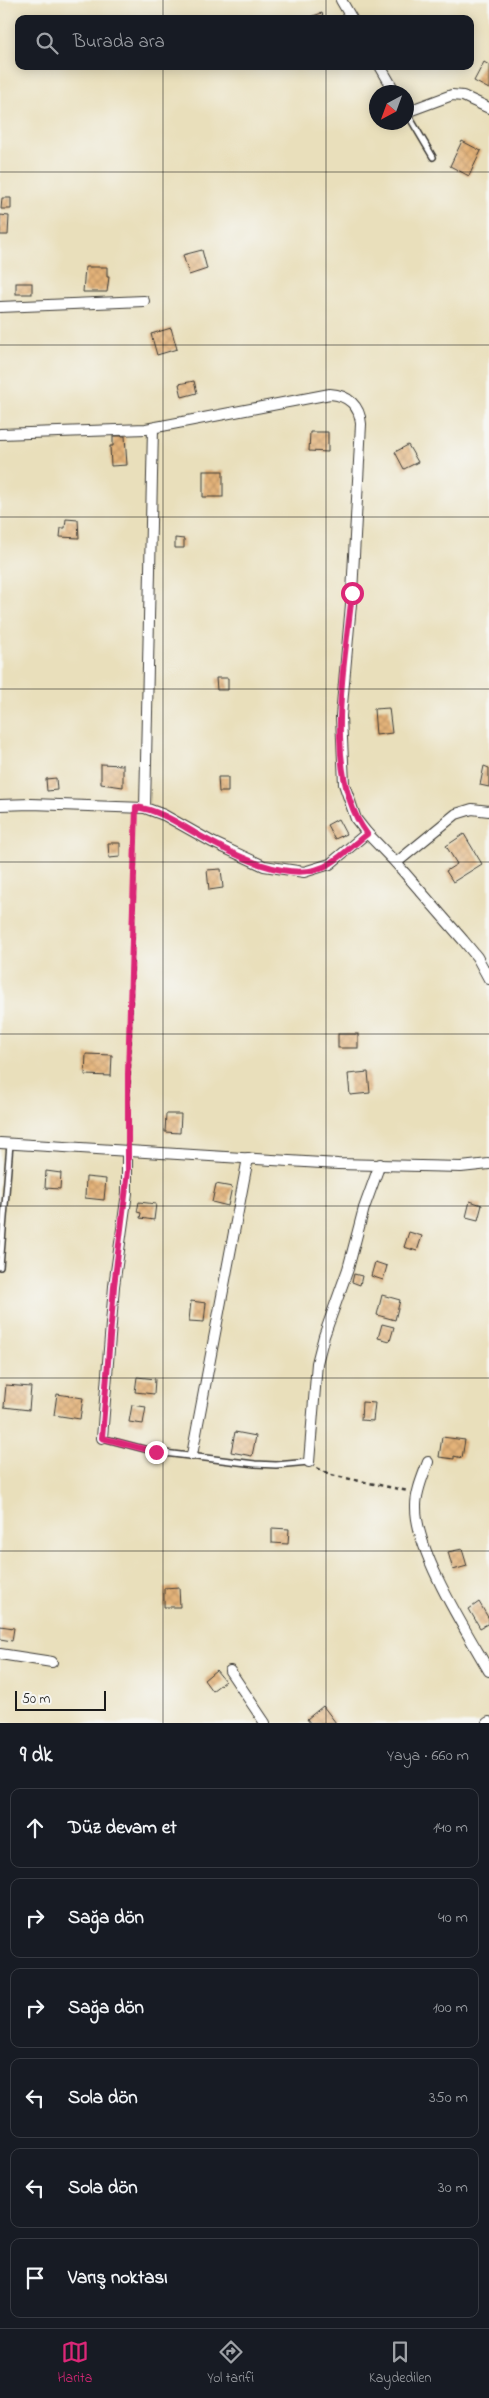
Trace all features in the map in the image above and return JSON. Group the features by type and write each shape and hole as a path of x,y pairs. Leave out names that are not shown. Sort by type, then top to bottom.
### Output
{"street":[{"path":"341,0 350,15"},
{"path":"382,70 391,85"},
{"path":"414,109 452,95 463,96 489,108"},
{"path":"0,308 144,301"},
{"path":"0,434 153,428 330,394 347,398 359,412 361,424 352,593 341,716 342,768 349,803 356,819 367,834 396,863 463,940 489,979"},
{"path":"141,808 153,428"},
{"path":"0,806 31,804 141,808 164,815 212,842 264,866 304,872 330,864 367,834"},
{"path":"396,863 456,814 472,809 489,811"},
{"path":"5,1143 128,1152 380,1164 461,1167 489,1164"},
{"path":"102,1438 114,1286 127,1192 128,1152"},
{"path":"192,1455 248,1158"},
{"path":"309,1462 317,1363 324,1336 348,1269 364,1208 380,1164"},
{"path":"428,1462 417,1494 417,1523 425,1547 455,1612 489,1671"},
{"path":"0,1654 52,1662"},
{"path":"230,1671 265,1723"}],"lane":[{"path":"414,124 433,157"},
{"path":"0,1267 5,1143"},
{"path":"102,1438 156,1452 266,1465 309,1462"}],"path":[{"path":"128,1152 141,808"},
{"path":"309,1462 332,1475 402,1489 417,1494"}],"building":[{"path":"484,62 489,65 489,89 474,81"},
{"path":"462,141 481,151 469,176 450,166"},
{"path":"2,198 11,198 11,209 1,209"},
{"path":"0,215 9,216 8,235 0,235"},
{"path":"202,250 207,269 189,275 183,255"},
{"path":"85,267 107,267 107,277 109,277 107,292 83,292"},
{"path":"16,283 32,283 32,294 16,294"},
{"path":"171,328 177,349 157,355 151,334"},
{"path":"194,381 197,393 182,397 179,384"},
{"path":"310,432 328,432 328,452 309,451"},
{"path":"113,436 125,436 127,465 111,466 110,446 113,446"},
{"path":"408,445 418,462 404,469 395,452"},
{"path":"203,471 223,471 223,497 203,497"},
{"path":"66,519 78,520 79,538 60,537 61,528 65,528"},
{"path":"175,538 184,539 184,548 175,548"},
{"path":"216,678 228,678 228,690 217,690"},
{"path":"389,708 392,733 376,735 374,709"},
{"path":"101,764 123,765 123,787 101,784"},
{"path":"484,766 489,768 489,787 480,785"},
{"path":"218,777 228,777 228,792 219,792"},
{"path":"56,778 57,790 47,791 46,779"},
{"path":"338,819 346,834 335,839 327,825"},
{"path":"464,834 482,864 453,882 446,871 457,864 446,846"},
{"path":"108,843 120,843 120,857 109,858"},
{"path":"221,869 223,888 209,890 207,870"},
{"path":"338,1034 358,1034 358,1048 338,1048"},
{"path":"86,1054 112,1055 111,1076 85,1075"},
{"path":"368,1072 370,1093 350,1095 348,1074"},
{"path":"166,1114 181,1114 180,1133 165,1132"},
{"path":"46,1171 61,1173 60,1189 45,1188"},
{"path":"86,1177 106,1179 104,1200 85,1198"},
{"path":"216,1184 232,1187 228,1206 212,1202"},
{"path":"470,1201 482,1205 478,1220 466,1217"},
{"path":"139,1202 156,1204 154,1220 140,1218 141,1213 137,1212"},
{"path":"409,1232 422,1236 417,1251 404,1247"},
{"path":"375,1262 387,1266 383,1280 371,1276"},
{"path":"354,1274 362,1276 360,1285 352,1282"},
{"path":"382,1295 400,1300 395,1320 377,1315"},
{"path":"191,1301 206,1303 204,1322 189,1321"},
{"path":"382,1324 394,1327 390,1341 378,1338"},
{"path":"137,1377 155,1379 154,1394 135,1392"},
{"path":"6,1385 31,1387 29,1410 4,1407"},
{"path":"57,1394 83,1398 80,1419 54,1415"},
{"path":"362,1402 375,1403 373,1421 361,1420"},
{"path":"132,1405 146,1407 143,1424 129,1422"},
{"path":"235,1432 256,1436 252,1456 231,1452"},
{"path":"442,1437 465,1440 462,1458 454,1456 454,1459 439,1457"},
{"path":"272,1528 289,1529 288,1544 272,1543"},
{"path":"462,1549 467,1566 453,1570 448,1552"},
{"path":"179,1587 180,1607 164,1607 164,1588"},
{"path":"479,1602 489,1619 489,1623 480,1628 469,1609"},
{"path":"0,1626 14,1628 12,1641 0,1639"},
{"path":"216,1670 225,1681 212,1691 204,1680"},
{"path":"323,1706 336,1723 310,1723 307,1719"}],"route":[{"path":"156,1452 102,1438 114,1286 127,1192 128,1074 134,929 136,807 145,808 164,815 212,842 264,866 304,872 330,864 367,834 356,819 349,803 342,768 341,716 352,593"}]}
